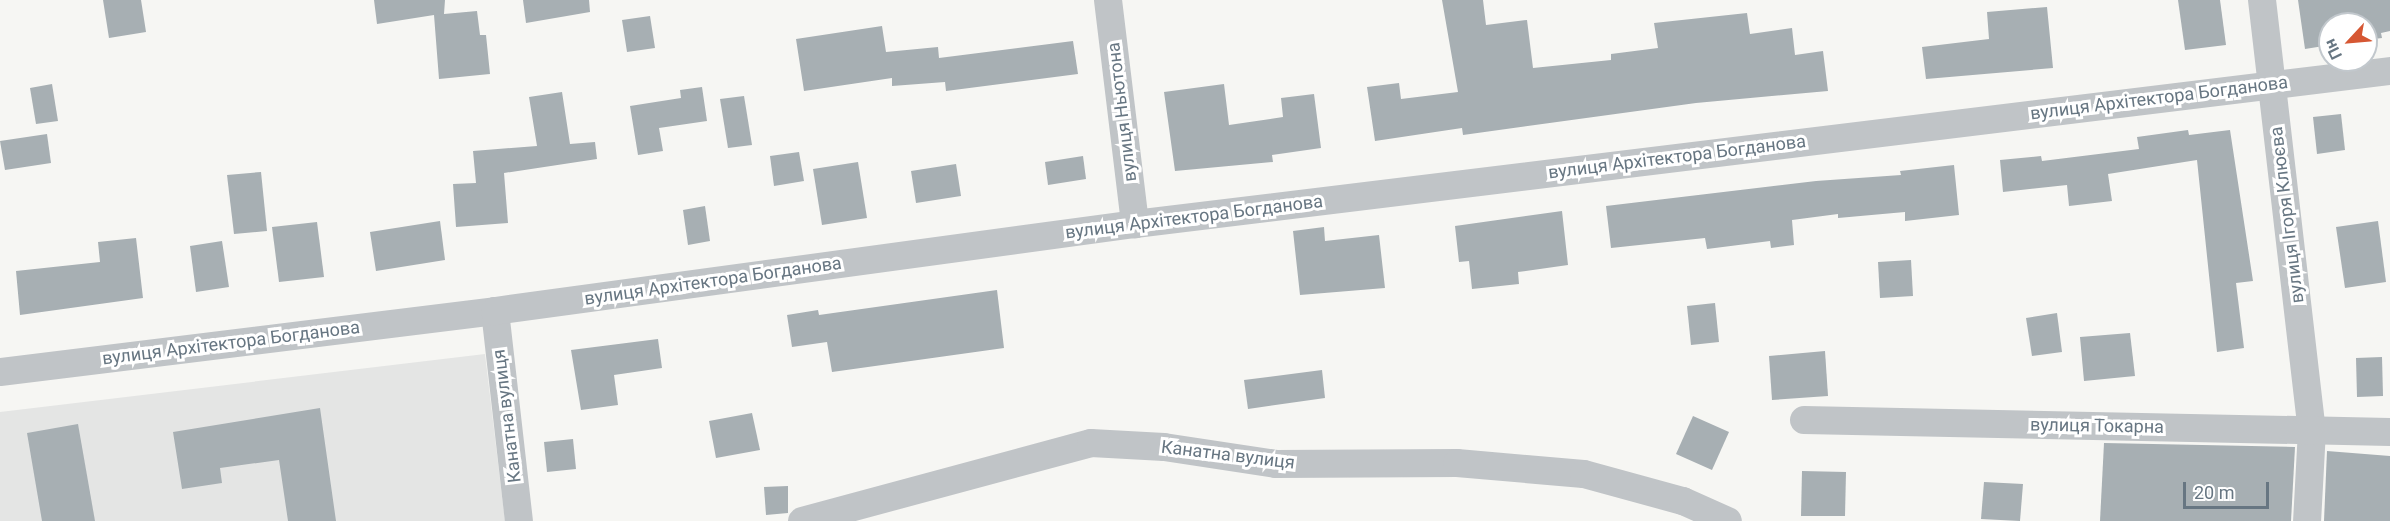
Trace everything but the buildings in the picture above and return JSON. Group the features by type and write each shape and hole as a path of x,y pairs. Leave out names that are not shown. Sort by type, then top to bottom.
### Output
{"street":[{"name":"вулиця Ньютона","path":"1108,0 1135,224"},
{"name":"вулиця Ігоря Клюєва","path":"2262,0 2312,430 2307,521"},
{"name":"вулиця Архітектора Богданова","path":"0,372 495,311 1135,224 2390,71"},
{"name":"Канатна вулиця","path":"495,311 519,521"},
{"name":"вулиця Токарна","path":"1804,420 2390,432"},
{"name":"Канатна вулиця","path":"802,521 1091,443 1164,447 1276,464 1457,463 1584,474 1683,501 1728,521"}],"shaded area":[{"path":"485,354 505,521 0,521 0,412"}]}
